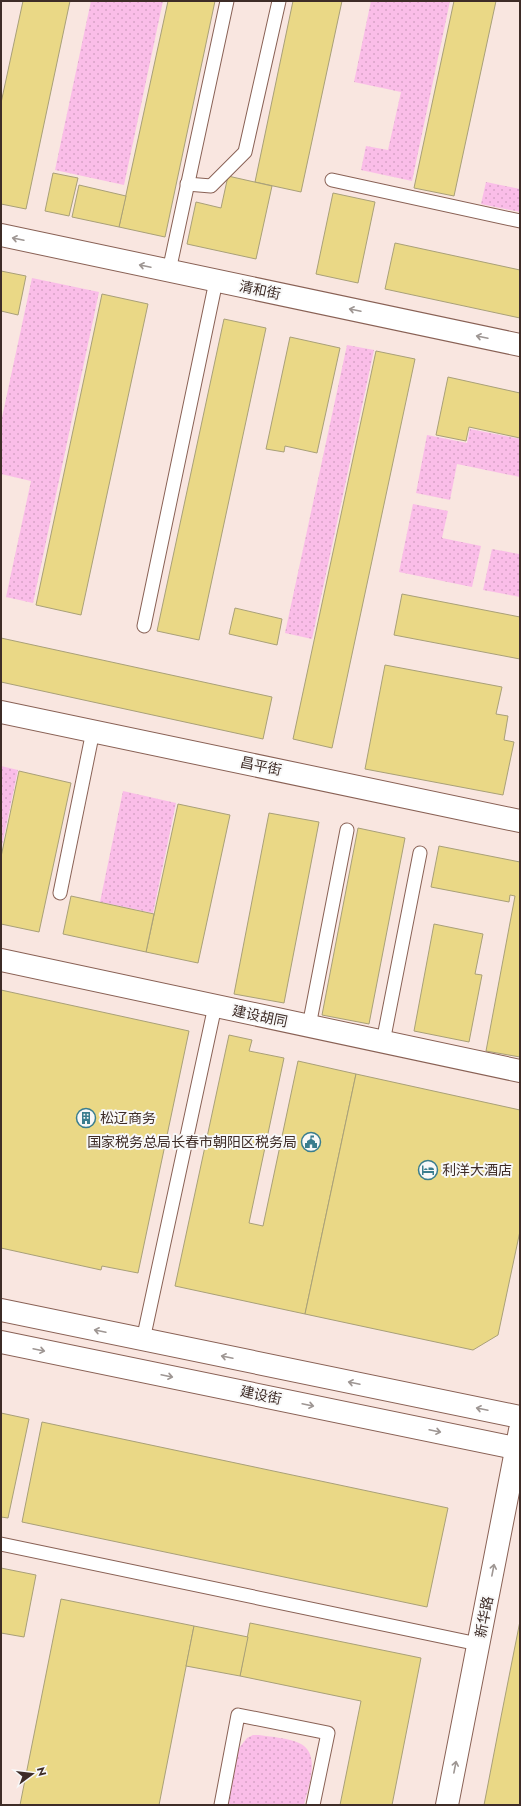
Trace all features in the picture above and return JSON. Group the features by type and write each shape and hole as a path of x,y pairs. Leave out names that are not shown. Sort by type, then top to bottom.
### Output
{"street":[{"name":"清和街","path":"1,235 520,345"},
{"name":"昌平街","path":"1,712 520,821"},
{"name":"建设胡同","path":"1,960 520,1071"},
{"path":"1,1310 520,1417"},
{"name":"建设街","path":"1,1342 519,1442"},
{"name":"新华路","path":"447,1805 519,1442"}],"lane":[{"path":"168,271 227,1"},
{"path":"187,184 211,186 245,152 279,1"},
{"path":"332,180 520,221"},
{"path":"144,626 216,281"},
{"path":"60,893 93,732"},
{"path":"309,1026 347,830"},
{"path":"383,1042 420,853"},
{"path":"143,1340 215,1006"},
{"path":"1,1544 478,1644"},
{"path":"221,1805 238,1715 328,1733 314,1805"}],"shaded area":[{"path":"91,1 163,1 124,185 55,170"},
{"path":"371,1 450,1 412,181 361,170 366,146 388,150 401,92 354,82"},
{"path":"486,182 520,189 520,212 481,204"},
{"path":"32,278 99,292 33,603 6,597 31,481 1,474 1,422"},
{"path":"347,345 374,350 312,639 285,633"},
{"path":"470,429 520,439 520,477 457,464 450,500 416,493 427,435 467,443"},
{"path":"413,504 448,511 442,538 481,546 472,587 399,572"},
{"path":"492,549 519,554 520,550 520,597 483,590"},
{"path":"1,766 18,770 1,850"},
{"path":"123,791 176,803 153,913 100,902"},
{"path":"253,1735 290,1740 299,1743 306,1748 310,1754 312,1771 304,1805 228,1805 239,1748 247,1738"}],"building":[{"path":"23,1 70,1 26,209 1,204 1,103"},
{"path":"168,1 215,1 165,237 119,227"},
{"path":"293,1 342,1 301,192 255,182"},
{"path":"454,1 496,1 454,196 414,188"},
{"path":"53,173 78,178 69,216 45,211"},
{"path":"228,176 272,186 256,259 187,244 196,202 221,208"},
{"path":"79,185 126,196 119,227 72,217"},
{"path":"333,193 375,202 358,283 316,274"},
{"path":"395,243 520,270 520,318 385,289"},
{"path":"1,271 26,276 18,315 1,311"},
{"path":"102,294 148,304 81,615 36,605"},
{"path":"224,319 266,328 199,640 157,631"},
{"path":"290,337 340,348 317,453 285,446 284,452 266,449"},
{"path":"376,351 415,359 332,748 293,739"},
{"path":"448,377 520,393 520,438 469,427 466,441 436,435"},
{"path":"402,594 520,617 520,659 394,635"},
{"path":"235,608 282,619 277,645 229,634"},
{"path":"1,638 272,697 263,739 1,682"},
{"path":"385,665 502,687 496,714 508,716 504,740 514,742 503,795 365,769"},
{"path":"19,771 71,783 39,932 1,924 1,857"},
{"path":"178,804 230,815 198,963 146,952"},
{"path":"269,813 319,822 284,1003 234,994"},
{"path":"358,828 405,838 369,1024 322,1015"},
{"path":"439,846 520,862 520,1057 486,1051 515,896 510,895 509,902 431,887"},
{"path":"71,896 154,914 146,952 63,934"},
{"path":"434,924 483,934 475,974 482,975 469,1042 414,1031"},
{"name":"松辽商务","path":"1,990 189,1031 138,1273 102,1266 101,1270 1,1248"},
{"name":"国家税务总局长春市朝阳区税务局","path":"229,1035 252,1040 249,1051 284,1058 249,1223 263,1226 298,1061 356,1074 305,1314 175,1286"},
{"name":"利洋大酒店","path":"356,1074 520,1110 520,1231 498,1335 473,1350 305,1314"},
{"path":"1,1413 29,1419 8,1518 1,1517"},
{"path":"42,1422 448,1508 427,1607 22,1522"},
{"path":"1,1568 36,1575 24,1637 1,1633"},
{"path":"61,1599 194,1626 159,1805 20,1805"},
{"path":"520,1621 520,1805 484,1805 501,1717"},
{"path":"250,1623 421,1658 392,1805 340,1805 361,1701 240,1676"},
{"path":"194,1626 248,1637 240,1676 186,1666"}],"place":[{"name":"松辽商务","path":"86,1118"},
{"name":"国家税务总局长春市朝阳区税务局","path":"311,1142"},
{"name":"利洋大酒店","path":"428,1170"}]}
